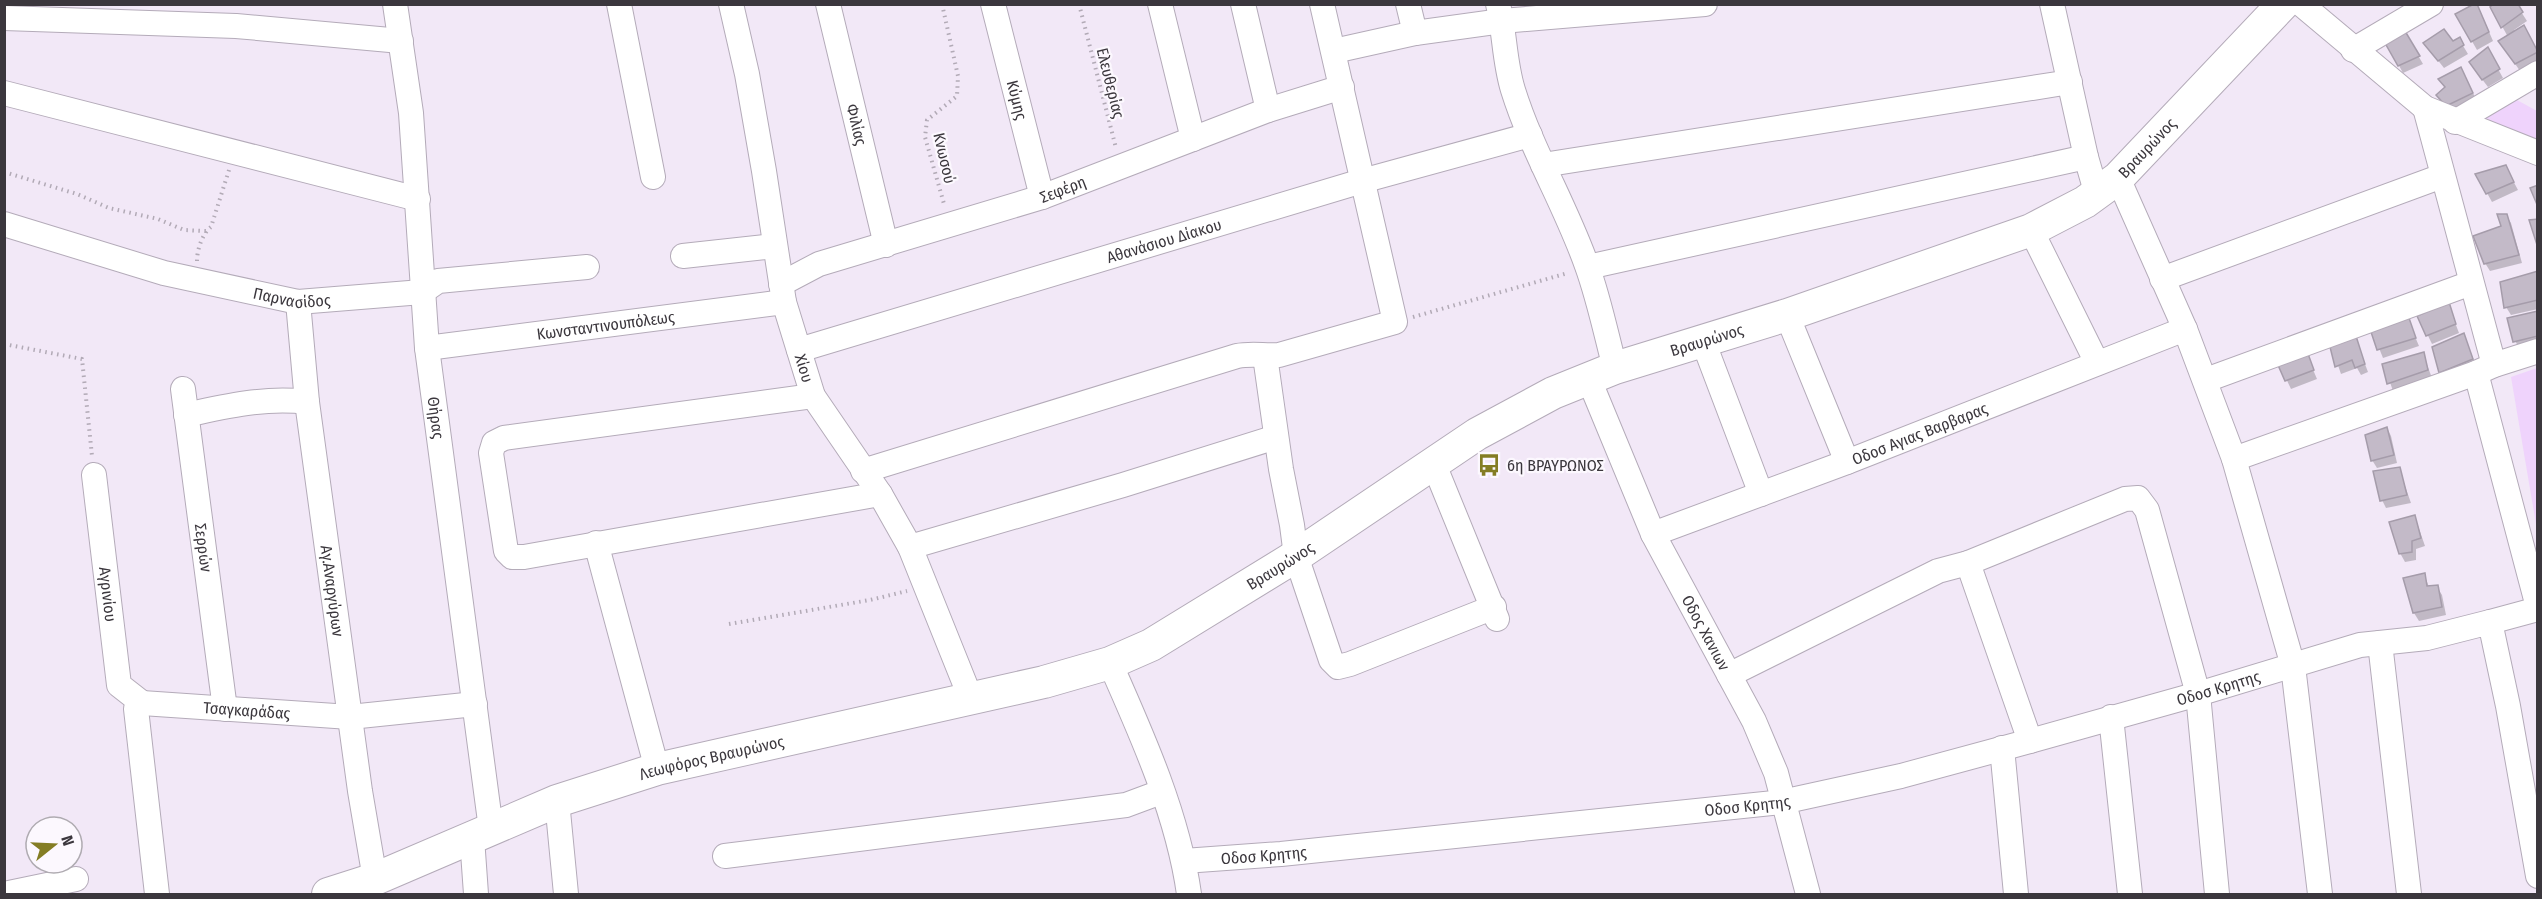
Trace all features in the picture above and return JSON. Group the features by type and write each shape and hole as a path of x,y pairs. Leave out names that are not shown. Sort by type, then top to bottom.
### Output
{"main road":[{"name":"Βραυρώνος","path":"1110,663 1151,645 1296,556 1433,462 1514,413 1602,373 1787,315 2031,230 2107,186 2283,4"},
{"name":"Λεωφόρος Βραυρώνος","path":"328,894 375,879 557,801 657,769 1044,682 1110,663"}],"street":[{"name":"Θήρας","path":"395,4 418,199 427,348 475,704 482,834 476,894"},
{"path":"619,4 653,177"},
{"name":"Χίου","path":"731,4 747,74 782,293 813,396 880,494 910,547 971,699"},
{"name":"Φιλίας","path":"828,4 886,245"},
{"name":"Κύμης","path":"993,4 1042,197"},
{"path":"1160,4 1193,138"},
{"path":"1242,4 1268,110"},
{"path":"863,471 1237,356 1250,353 1265,356 1279,355 1395,322 1322,4"},
{"path":"1408,4 1415,33"},
{"path":"1334,51 1500,13 1705,4"},
{"path":"2052,4 2086,157 2107,186 2162,279 2206,380 2234,459 2293,666 2320,894"},
{"path":"2301,4 2353,50 2425,108 2455,122 2538,153"},
{"path":"2353,50 2431,4"},
{"name":"Οδος Χανιων","path":"1500,13 1504,56 1513,90 1530,135 1588,267 1602,373 1653,534 1754,721 1772,763 1808,894"},
{"path":"4,18 236,26 401,41"},
{"path":"2455,122 2538,73"},
{"path":"1543,165 2070,82"},
{"name":"Σεφέρη","path":"782,293 819,264 1042,197 1268,110 1342,87"},
{"path":"4,93 418,199"},
{"path":"2425,108 2471,283 2485,369 2538,608"},
{"name":"Αθανάσιου Δίακου","path":"799,350 1362,181 1530,135"},
{"path":"1588,267 2086,157"},
{"path":"2162,279 2442,176"},
{"name":"Παρνασίδος","path":"4,224 164,273 298,302 422,292 438,281 587,267"},
{"path":"2031,230 2097,363"},
{"path":"683,256 775,246"},
{"path":"2206,380 2471,283"},
{"name":"Κωνσταντινουπόλεως","path":"427,348 782,293"},
{"name":"Αγ.Αναργύρων","path":"298,302 307,402 350,717 375,879"},
{"path":"1787,315 1847,462"},
{"name":"Οδοσ Αγιας Βαρβαρας","path":"1653,534 1847,462 2185,329"},
{"path":"1703,341 1761,494"},
{"path":"2234,459 2538,351"},
{"path":"1265,356 1296,556 1331,660 1338,667 1496,613 1433,462"},
{"name":"Σερρών","path":"183,389 225,709"},
{"path":"813,396 504,438 494,443 491,453 506,551 512,557 524,557 880,494"},
{"path":"186,415 235,404 283,399 307,402"},
{"path":"910,547 1123,485 1276,437"},
{"name":"Αγρινίου","path":"94,475 119,685 142,703"},
{"path":"1729,675 1938,571 1968,563 2126,499 2139,498 2147,510 2198,694 2217,894"},
{"path":"596,543 657,769"},
{"path":"1968,563 2030,741"},
{"name":"Οδοσ Κρητης","path":"1184,861 1281,854 1782,802 1901,776 2030,741 2360,645 2427,638 2538,608"},
{"path":"2490,622 2508,706 2538,876"},
{"path":"2380,643 2409,894"},
{"path":"1110,663 1147,745 1184,861 1188,894"},
{"path":"142,703 136,709 157,894"},
{"name":"Τσαγκαράδας","path":"142,703 350,717 475,704"},
{"path":"2111,717 2130,894"},
{"path":"2002,748 2016,894"},
{"path":"725,856 1126,805 1161,792"},
{"path":"557,801 566,894"},
{"path":"4,894 76,879"}],"path":[{"name":"Κνωσού","path":"942,4 958,76 957,96 927,120 925,137 950,225"},
{"name":"Ελευθερίας","path":"1079,4 1107,117 1122,166"},
{"path":"197,280 197,253 206,231 211,227 235,153"},
{"path":"4,172 77,194 109,208 158,219 184,230 206,231"},
{"path":"1395,322 1588,267"},
{"path":"4,344 82,359 94,475"},
{"path":"729,624 870,600 926,586"}],"shaded area":[{"path":"2517,100 2537,111 2537,143 2481,119"},
{"path":"2538,368 2537,530 2511,377"}],"building":[{"path":"2477,4 2489,32 2471,42 2455,14"},
{"path":"2493,4 2518,4 2523,12 2501,28 2490,7"},
{"path":"2524,25 2538,52 2515,64 2498,41"},
{"path":"2444,29 2453,41 2460,37 2464,45 2438,61 2423,43"},
{"path":"2405,31 2420,56 2398,66 2385,43"},
{"path":"2488,47 2500,69 2482,80 2469,62"},
{"path":"2461,67 2473,93 2446,106 2436,95 2445,87 2438,79"},
{"path":"2506,165 2514,182 2486,194 2475,174"},
{"path":"2538,185 2538,207 2530,188"},
{"path":"2497,214 2507,214 2519,255 2484,264 2473,236 2501,226"},
{"path":"2538,219 2538,248 2529,220"},
{"path":"2538,271 2538,300 2504,308 2500,282"},
{"path":"2449,302 2456,324 2426,336 2417,316"},
{"path":"2538,311 2538,336 2513,342 2507,318"},
{"path":"2409,318 2416,338 2377,350 2371,332"},
{"path":"2464,333 2473,359 2439,373 2432,347"},
{"path":"2356,336 2365,364 2355,368 2352,360 2335,367 2330,347"},
{"path":"2307,351 2314,370 2285,381 2278,365"},
{"path":"2424,352 2428,370 2387,384 2382,364"},
{"path":"2387,427 2394,455 2371,461 2365,435"},
{"path":"2400,467 2407,495 2380,501 2373,471"},
{"path":"2415,515 2421,538 2412,541 2412,552 2399,554 2389,522"},
{"path":"2425,573 2427,586 2438,585 2442,607 2413,613 2403,578"}],"place":[{"name":"6η ΒΡΑΥΡΩΝΟΣ","path":"1489,465"}]}
